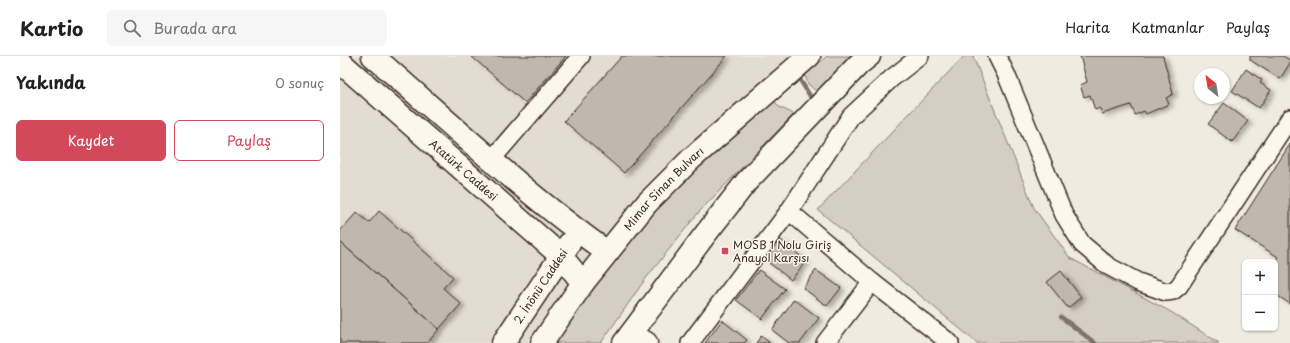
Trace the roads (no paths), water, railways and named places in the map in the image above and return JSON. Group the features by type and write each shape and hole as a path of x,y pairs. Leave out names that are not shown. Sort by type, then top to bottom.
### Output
{"main road":[{"path":"373,56 492,160 578,231 607,252"},
{"name":"Mimar Sinan Bulvarı","path":"542,343 583,283 647,204 691,160 809,56"},
{"path":"634,340 747,181 859,64 869,56"},
{"name":"Atatürk Caddesi","path":"340,62 561,256 583,283"},
{"name":"2. İnönü Caddesi","path":"503,343 578,231"}],"street":[{"path":"492,160 581,56"},
{"path":"690,343 789,211 851,116 892,78 920,56"},
{"path":"997,56 1006,74 1064,215 1082,244 1108,266 1138,282 1166,292 1173,291 1179,286 1290,118"},
{"path":"789,211 872,282 949,343"},
{"path":"825,343 872,282"}],"waterway":[{"path":"799,78 810,96"},
{"path":"1061,317 1095,343"}],"place":[{"name":"MOSB 1 Nolu Giriş Anayol Karşısı","path":"725,251"}]}
